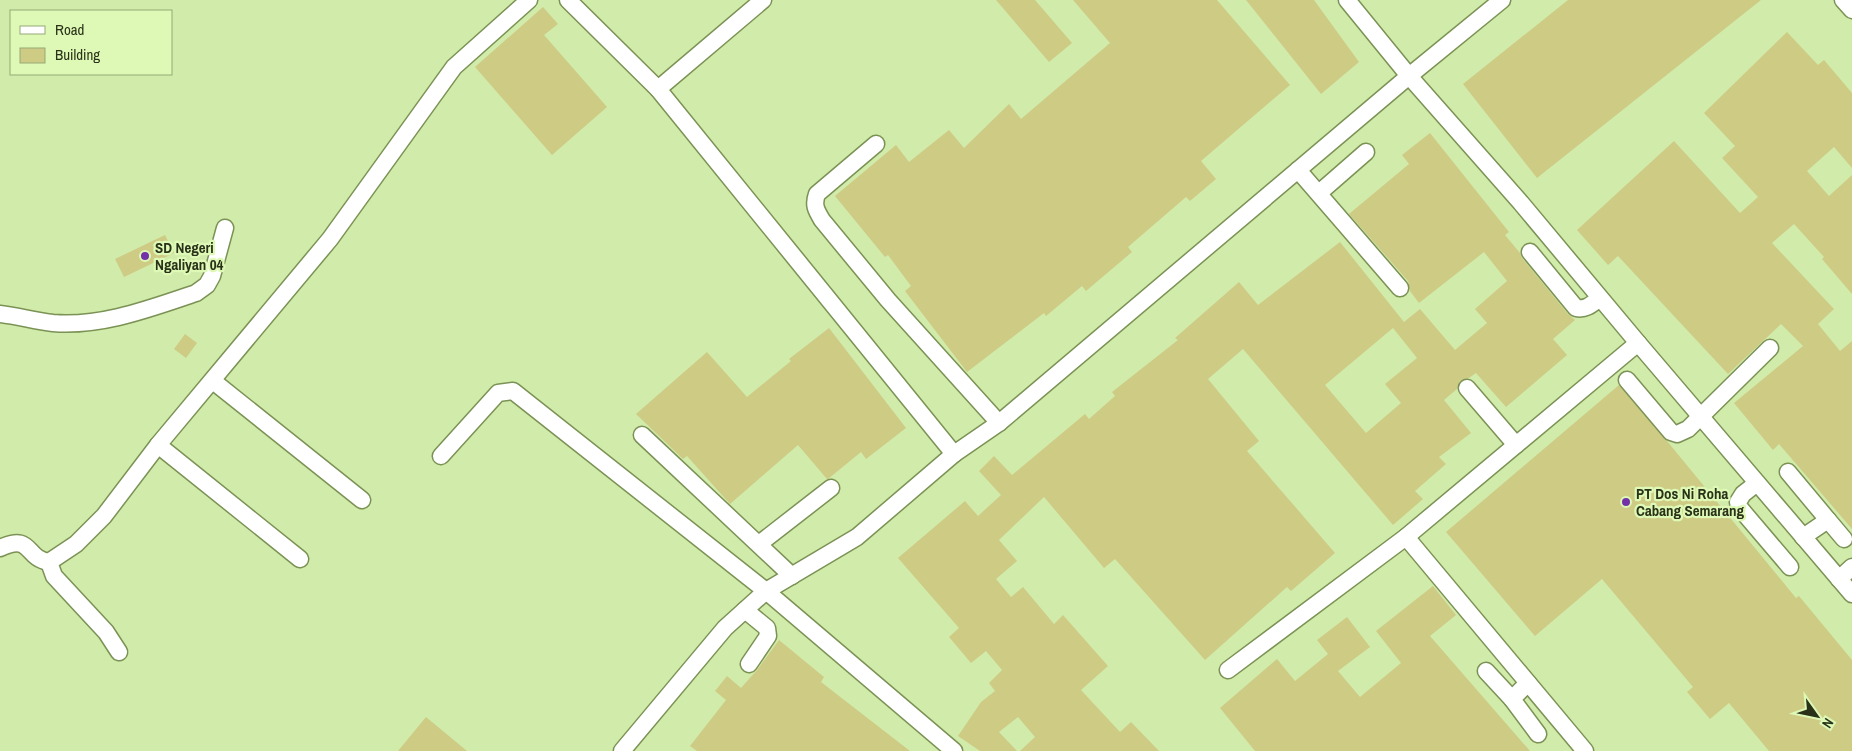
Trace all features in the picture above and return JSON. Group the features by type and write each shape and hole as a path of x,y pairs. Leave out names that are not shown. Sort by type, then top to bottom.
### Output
{"street":[{"path":"0,548 18,542 24,544 44,561 49,562 76,544 104,516 158,445 330,239 454,67 529,0"},
{"path":"568,0 658,89 954,454"},
{"path":"658,89 763,0"},
{"path":"1347,0 1409,76 1521,203 1852,594"},
{"path":"622,751 725,628 766,590 857,537 954,454 999,423 1409,76 1502,0"},
{"path":"1843,0 1852,10"},
{"path":"876,144 817,194 814,203 817,212 888,300 999,423"},
{"path":"1319,193 1366,152"},
{"path":"1298,170 1400,288"},
{"path":"0,314 54,323 87,322 114,318 196,293 207,285 212,276 224,228"},
{"path":"1530,252 1576,308 1587,308 1600,298"},
{"path":"1228,670 1406,536 1638,343"},
{"path":"1627,380 1671,432 1677,434 1688,429 1770,348"},
{"path":"212,381 362,500"},
{"path":"1467,388 1516,444"},
{"path":"441,456 498,393 513,391 766,590 954,751"},
{"path":"642,435 792,576"},
{"path":"158,445 300,559"},
{"path":"1788,472 1844,539"},
{"path":"1757,483 1743,494 1738,502 1739,507 1790,567"},
{"path":"760,544 831,488"},
{"path":"1804,537 1828,520"},
{"path":"1406,536 1585,751"},
{"path":"49,562 54,576 106,632 119,652"},
{"path":"1839,579 1852,567"},
{"path":"745,610 767,628 769,632 749,664"},
{"path":"1486,671 1512,698 1538,734"},
{"path":"1512,698 1528,683"}],"building":[{"path":"996,0 1035,0 1072,43 1049,62"},
{"path":"1073,0 1217,0 1290,85 1201,161 1216,179 1190,201 1186,197 1128,247 1132,252 1086,291 1082,286 1046,316 1044,313 967,372 905,291 911,286 888,255 885,257 835,196 896,145 909,162 949,130 964,148 1009,104 1021,119 1110,43"},
{"path":"1246,0 1314,0 1359,62 1321,94"},
{"path":"1568,0 1761,0 1537,178 1463,84"},
{"path":"543,7 558,24 544,35 607,107 552,155 475,67"},
{"path":"1787,32 1818,65 1824,60 1852,93 1852,168 1834,147 1807,171 1829,196 1852,175 1852,294 1822,259 1824,257 1794,224 1772,243 1834,309 1818,324 1840,351 1852,341 1852,529 1779,444 1773,450 1734,403 1803,346 1781,324 1728,374 1618,256 1608,265 1577,230 1674,141 1740,213 1758,197 1722,158 1735,146 1704,113"},
{"path":"1430,133 1509,232 1505,235 1522,258 1575,320 1553,339 1567,355 1506,407 1476,373 1460,381 1457,389 1444,400 1471,433 1439,457 1446,464 1415,491 1423,499 1393,525 1243,349 1208,379 1259,441 1247,451 1335,553 1291,591 1287,587 1205,660 1115,559 1104,568 1044,497 999,540 1017,561 996,579 1011,597 1023,587 1054,624 1063,615 1108,666 1081,690 1120,732 1131,722 1159,751 1020,751 1035,737 1018,717 999,732 1017,751 980,751 958,736 981,702 995,691 989,683 1002,670 986,651 971,663 949,637 959,628 898,558 965,501 978,516 1001,495 979,471 994,456 1012,475 1085,414 1089,419 1115,396 1112,392 1178,340 1175,338 1239,282 1258,305 1340,242 1404,322 1420,309 1455,350 1487,323 1475,309 1507,281 1484,252 1419,303 1410,291 1408,281 1349,214 1409,164 1402,155","holes":["1393,328 1417,358 1385,384 1401,403 1366,433 1325,385"]},
{"name":"SD Negeri Ngaliyan 04","path":"165,235 174,253 124,277 115,259"},
{"path":"829,328 906,428 866,459 861,452 828,479 798,445 730,504 687,456 683,459 636,414 707,352 747,397 791,361 789,359"},
{"path":"185,334 197,343 186,358 174,349"},
{"path":"1619,385 1796,598 1799,596 1852,660 1852,751 1769,751 1729,703 1710,719 1687,692 1693,687 1602,579 1535,636 1446,532"},
{"path":"1433,586 1456,615 1430,636 1530,751 1255,751 1220,708 1277,659 1295,681 1328,654 1317,640 1347,617 1370,647 1338,671 1360,697 1401,663 1376,631"},
{"path":"779,640 824,677 821,682 910,751 697,751 690,746 726,700 715,691 727,676 741,688"},
{"path":"426,717 467,751 398,751"}],"place":[{"name":"SD Negeri Ngaliyan 04","path":"145,256"},
{"name":"PT Dos Ni Roha Cabang Semarang","path":"1626,502"}]}
